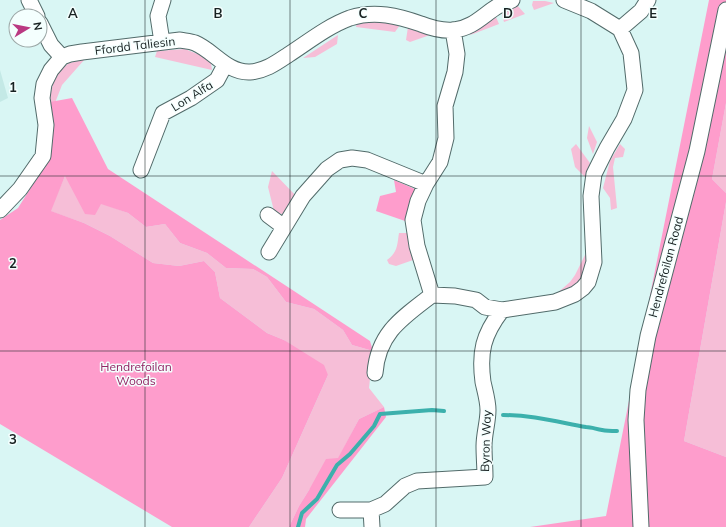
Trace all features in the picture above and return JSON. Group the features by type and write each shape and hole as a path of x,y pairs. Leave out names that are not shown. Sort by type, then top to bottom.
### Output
{"street":[{"path":"162,42 158,16 163,0"},
{"path":"432,295 417,246 413,220 418,201 426,184 440,162 446,138 445,106 455,72 457,54 453,30 465,28 477,22 498,7 512,0"},
{"path":"372,365 384,339 400,320 432,295 455,296 476,300 485,307 502,310 556,302 575,294 588,282 594,262 591,196 594,174 624,119 635,90 631,53 620,29 591,12 564,0"},
{"path":"620,29 641,11 648,0"},
{"name":"Hendrefoilan Road","path":"641,527 636,420 638,390 648,336 697,151 726,10"},
{"name":"Ffordd Taliesin","path":"62,57 82,52 180,40 194,42 207,50 225,65 236,70 248,72 263,70 278,62 331,27 350,18 366,14 397,16 432,28 453,30"},
{"path":"0,210 20,189 43,156 46,125 42,98 44,84 50,70 62,57 51,45 48,39"},
{"name":"Lon Alfa","path":"141,170 163,113 191,98 217,80 225,65"},
{"path":"269,252 303,196 328,169 340,160 352,158 367,160 426,184"},
{"path":"268,215 284,227"},
{"name":"Byron Way","path":"340,510 370,510 385,504 405,486 417,481 485,477 486,466 484,446 488,409 483,381 483,348 493,322 502,310"},
{"path":"370,510 372,527"}],"shaded area":[{"path":"533,1 554,3 534,10 532,5"},
{"path":"517,5 525,14 504,22 502,15 503,12"},
{"path":"496,17 499,24 469,35"},
{"path":"374,20 400,25 395,32 356,27 357,23"},
{"path":"408,27 430,35 410,42 406,40"},
{"path":"338,35 337,44 315,57 303,58"},
{"path":"185,49 200,55 211,63 212,70 155,57 157,51"},
{"path":"85,59 62,85 55,103 50,105 50,97 55,74 69,63"},
{"path":"0,70 8,98 0,102"},
{"path":"726,103 726,193 712,179"},
{"path":"589,126 597,142 593,154 587,138"},
{"path":"576,144 590,163 586,178 575,167 571,149"},
{"path":"620,144 625,149 623,157 615,158 613,167 617,208 611,210 610,198 603,188 610,161"},
{"path":"272,171 298,198 284,215 274,211 268,187"},
{"path":"65,176 101,203 128,213 146,227 165,224 180,243 207,253 226,268 253,269 267,277 286,302 314,309 343,330 352,345 373,351 369,388 384,407 359,419 338,459 309,490 289,527 249,527 282,478 328,375 284,340 267,333 220,298 215,272 204,261 179,266 153,263 110,236 84,223 50,211"},
{"path":"726,202 726,457 684,441"},
{"path":"399,233 410,233 416,259 396,266 389,264 387,260 395,251"},
{"path":"588,249 583,277 570,292 555,295 570,282"}],"green space":[{"path":"709,0 726,0 726,103 712,179 726,193 726,202 684,441 726,457 726,527 530,527 606,516"},
{"name":"Hendrefoilan Woods","path":"72,98 108,169 370,341 373,351 352,345 343,330 314,309 286,302 267,277 253,269 226,268 207,253 180,243 165,224 146,227 128,213 101,204 95,215 85,214 65,176 51,211 84,223 110,236 153,263 179,266 204,261 215,272 220,298 267,333 284,340 324,365 328,375 282,478 249,527 172,527 0,424 0,220 18,208 49,159 50,102"},
{"path":"394,180 415,189 408,222 376,211 380,196 396,192"},
{"path":"384,407 386,417 306,519 305,527 289,527 299,506 326,459 338,458 359,419"}],"waterway":[{"path":"298,527 302,513 317,499 337,465 350,454 374,426 380,414 432,410 444,411"},
{"path":"503,415 535,417 586,427 617,431"}]}
